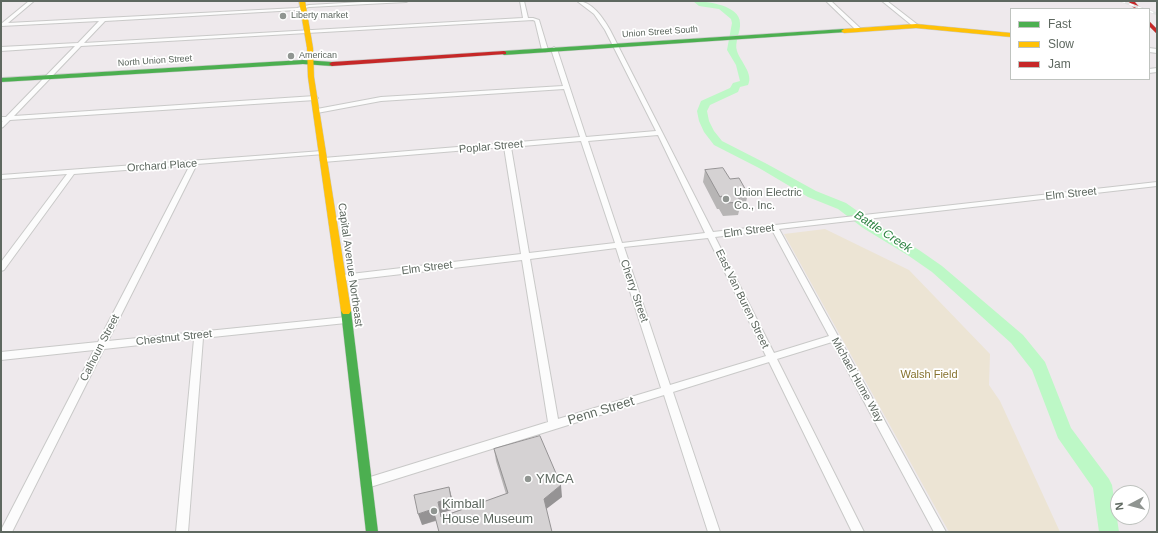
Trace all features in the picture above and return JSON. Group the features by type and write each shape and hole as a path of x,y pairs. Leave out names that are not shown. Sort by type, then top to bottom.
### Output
{"main road":[{"name":"Capital Avenue Northeast","path":"303,4 311,62 311,77 342,278 372,532"},
{"path":"1150,23 1157,32"},
{"name":"Union Street South","path":"311,62 349,63 916,26 1010,35"},
{"name":"North Union Street","path":"1,80 311,62"}],"street":[{"path":"2,25 32,1"},
{"path":"2,25 303,4 406,1"},
{"path":"1,50 526,20 522,1"},
{"name":"East Van Buren Street","path":"579,1 591,9 599,17 616,45 858,532"},
{"path":"828,1 858,29"},
{"path":"884,1 916,26"},
{"path":"1,126 104,19"},
{"name":"Cherry Street","path":"526,20 537,20 567,87 714,532"},
{"path":"317,110 382,99 567,87"},
{"path":"1,119 315,98"},
{"name":"Poplar Street","path":"323,156 507,145 660,132"},
{"path":"507,145 554,426"},
{"name":"Orchard Place","path":"1,177 194,163 323,156"},
{"name":"Calhoun Street","path":"6,532 194,163"},
{"path":"1,268 72,172"},
{"name":"Elm Street","path":"342,278 526,258 810,223 1157,184"},
{"name":"Michael Hume Way","path":"775,228 940,532"},
{"name":"Chestnut Street","path":"1,356 346,320"},
{"path":"182,532 199,336"},
{"name":"Penn Street","path":"367,483 668,391 834,338"}],"green space":[{"name":"Walsh Field","path":"825,229 909,270 990,354 989,385 1000,401 1060,532 949,532 784,234"}],"building":[{"path":"723,168 730,179 739,178 748,194 737,195 741,202 726,203 722,196 720,197 705,170"},
{"name":"YMCA","path":"540,436 561,485 544,499 552,532 439,532 433,509 418,514 414,495 449,487 451,498 438,502 441,517 508,493 494,449"}],"waterway":[{"name":"Battle Creek","path":"697,1 702,4 721,7 735,18 736,23 732,50 742,69 745,83 736,85 734,90 705,103 702,111 704,121 709,132 718,143 763,166 812,194 842,206 868,225 914,253 937,269 1017,339 1039,367 1064,432 1102,485 1109,532"}],"railway":[{"path":"1121,1 1140,8"},
{"path":"1150,11 1157,14"}],"traffic: fast":[{"path":"504,53 844,31"},
{"path":"1,80 303,62 332,64"},
{"path":"346,311 372,532"}],"traffic: slow":[{"path":"302,1 310,48 311,77 346,311"},
{"path":"844,31 916,26 1010,35"}],"traffic: jam":[{"path":"1131,1 1137,8"},
{"path":"1150,24 1157,32"},
{"path":"332,64 504,53"}],"place":[{"name":"Liberty market","path":"283,16"},
{"name":"American","path":"291,56"},
{"name":"Union Electric Co., Inc.","path":"726,199"},
{"name":"YMCA","path":"528,479"},
{"name":"Kimball House Museum","path":"434,511"}]}
